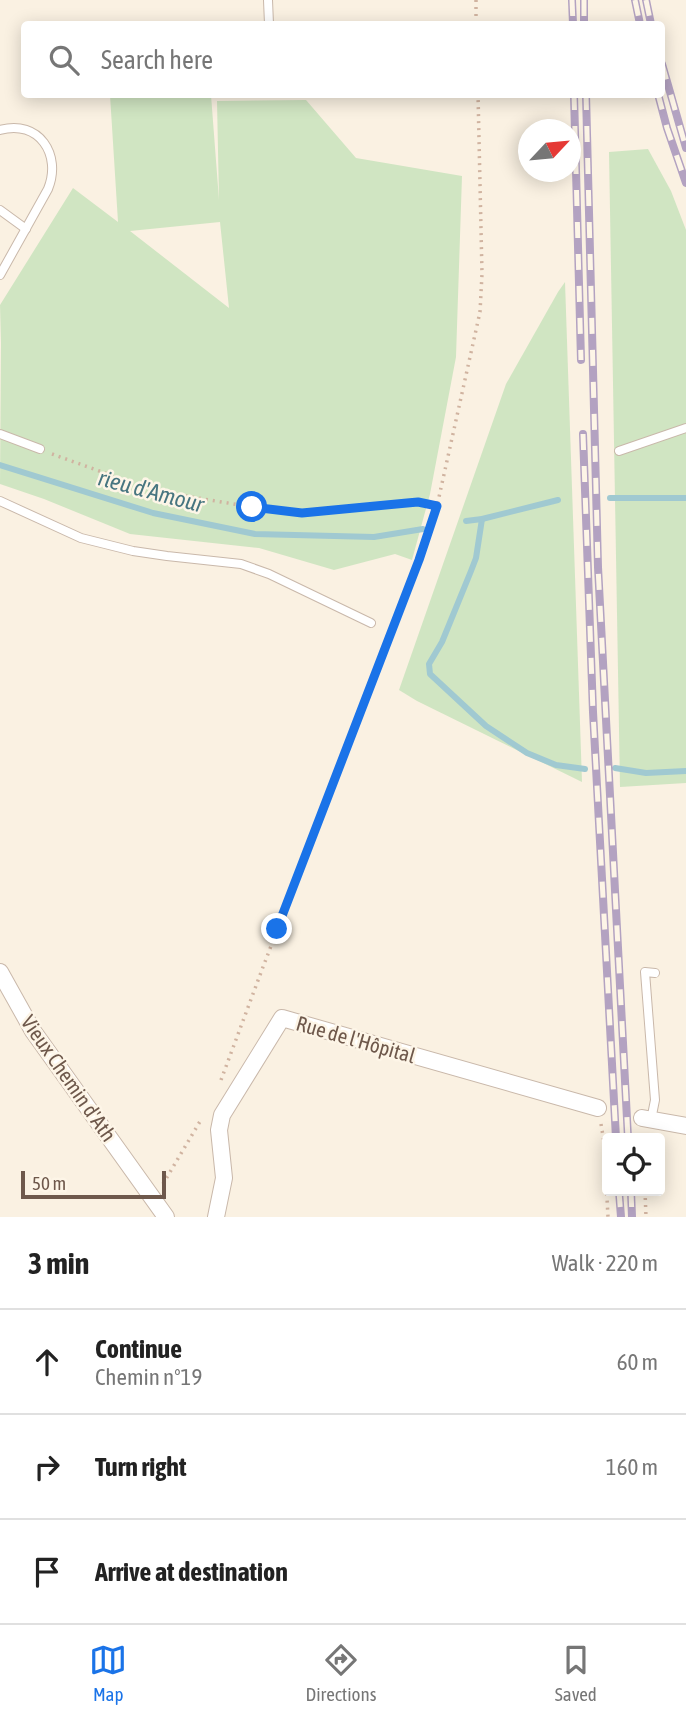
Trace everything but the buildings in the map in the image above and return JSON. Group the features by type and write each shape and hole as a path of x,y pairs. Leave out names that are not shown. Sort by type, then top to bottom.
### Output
{"street":[{"name":"Vieux Chemin d'Ath","path":"0,972 33,1031 166,1217"},
{"name":"Rue de l'Hôpital","path":"216,1217 225,1178 219,1130 222,1115 282,1018 598,1108"},
{"path":"647,1119 686,1126"}],"lane":[{"path":"268,0 270,21"},
{"path":"0,130 18,127 33,132 46,145 53,158 53,178 0,275"},
{"path":"0,210 26,229"},
{"path":"619,451 686,429"},
{"path":"0,434 40,449"},
{"path":"0,500 81,538 133,551 242,564 269,574 371,623"},
{"path":"647,1119 655,1100 645,972 655,972"}],"path":[{"path":"476,0 476,21"},
{"path":"221,1082 419,560 437,506 480,312 482,274 478,98"},
{"path":"40,449 155,491 252,507 302,513 418,502 437,506"},
{"path":"598,1108 604,1142 608,1217"},
{"path":"175,1165 207,1110"},
{"path":"645,1196 646,1217"}],"green space":[{"path":"110,98 211,98 219,200 217,101 306,100 356,158 462,176 456,357 430,494 412,560 395,554 334,570 259,548 130,534 0,484 0,305 73,188 118,222","holes":["220,222 229,308 130,231"]},
{"path":"648,149 671,191 686,230 686,783 620,787 609,152"},
{"path":"565,282 582,782 399,690 506,384"}],"waterway":[{"name":"rieu d'Amour","path":"0,465 153,513 255,534 374,537 423,529"},
{"name":"rieu d'Amour","path":"610,498 686,498"},
{"name":"rieu d'Amour","path":"466,521 558,500"},
{"path":"482,519 476,558 442,642 429,664 430,674 486,726 527,753 556,765 585,769"},
{"path":"615,768 646,773 686,771"}],"railway":[{"path":"572,0 573,21"},
{"path":"584,0 584,21"},
{"path":"635,0 639,21"},
{"path":"646,0 650,21"},
{"path":"665,74 686,148"},
{"path":"574,98 581,360"},
{"path":"586,98 598,567 628,1133"},
{"path":"659,98 686,183"},
{"path":"583,434 593,712 616,1133"},
{"path":"619,1196 621,1217"},
{"path":"631,1196 632,1217"}],"route":[{"path":"252,507 302,513 418,502 437,506 419,560 277,929"}]}
